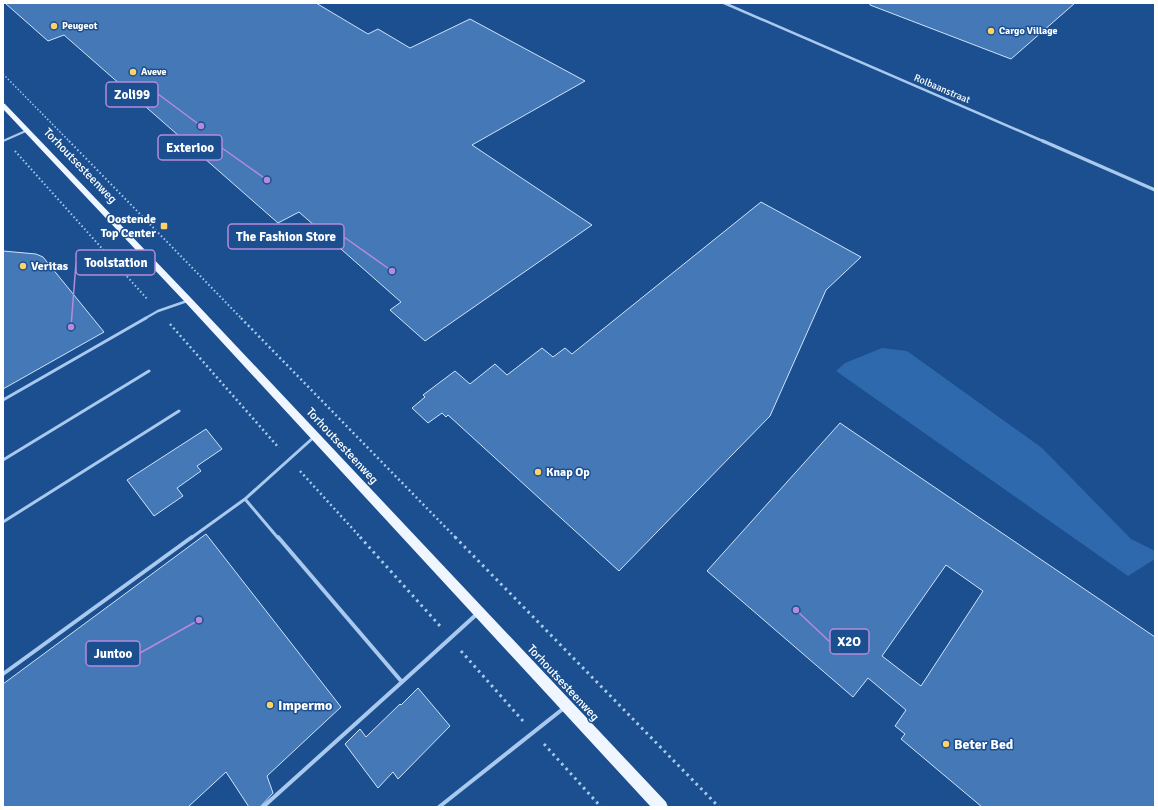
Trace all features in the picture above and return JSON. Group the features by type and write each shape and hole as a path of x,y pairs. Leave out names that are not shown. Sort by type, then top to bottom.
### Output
{"main road":[{"name":"Torhoutsesteenweg","path":"3,105 188,300 661,807"}],"street":[{"name":"Rolbaanstraat","path":"724,3 1155,190"}],"lane":[{"path":"3,141 28,130"},
{"path":"3,400 158,311 188,300"},
{"path":"3,460 149,371"},
{"path":"3,522 179,411"},
{"path":"3,674 244,499 315,436"},
{"path":"244,499 402,682"},
{"path":"263,807 479,612"},
{"path":"439,807 567,706"}],"path":[{"path":"3,74 719,807"}],"shaded area":[{"path":"882,348 907,351 1042,448 1131,539 1155,551 1155,559 1128,576 836,371 845,363"}],"building":[{"path":"5,3 316,3 368,34 378,29 410,48 470,19 585,81 472,145 592,225 425,341 390,310 401,302 299,212 278,223 64,35 48,41"},
{"name":"Cargo Village","path":"870,3 1075,3 1011,59 870,5"},
{"path":"761,202 861,257 826,290 770,416 619,571 448,415 446,417 442,413 428,423 412,408 425,397 423,395 455,371 470,384 495,364 507,375 542,348 553,357 565,348 572,354"},
{"path":"3,251 36,254 43,257 104,332 3,389"},
{"path":"840,423 1155,637 1155,807 982,807 901,739 905,734 895,726 906,710 868,678 853,697 707,571","holes":["946,565 983,591 921,686 882,656"]},
{"path":"206,429 222,449 197,466 201,471 177,488 183,496 154,516 127,480"},
{"path":"206,534 341,707 267,776 273,793 260,807 249,807 226,772 188,807 3,807 3,684"},
{"path":"418,688 450,726 398,779 393,772 378,788 345,744 360,729 366,737"}],"place":[{"name":"Peugeot","path":"54,26"},
{"name":"Cargo Village","path":"991,31"},
{"name":"Aveve","path":"133,72"},
{"name":"Zoli99","path":"201,126"},
{"name":"Exterioo","path":"267,180"},
{"name":"Oostende Top Center","path":"164,226"},
{"name":"Veritas","path":"23,266"},
{"name":"The Fashion Store","path":"392,271"},
{"name":"Toolstation","path":"71,327"},
{"name":"Knap Op","path":"538,472"},
{"name":"X2O","path":"796,610"},
{"name":"Juntoo","path":"199,620"},
{"name":"Impermo","path":"270,705"},
{"name":"Beter Bed","path":"946,744"}]}
